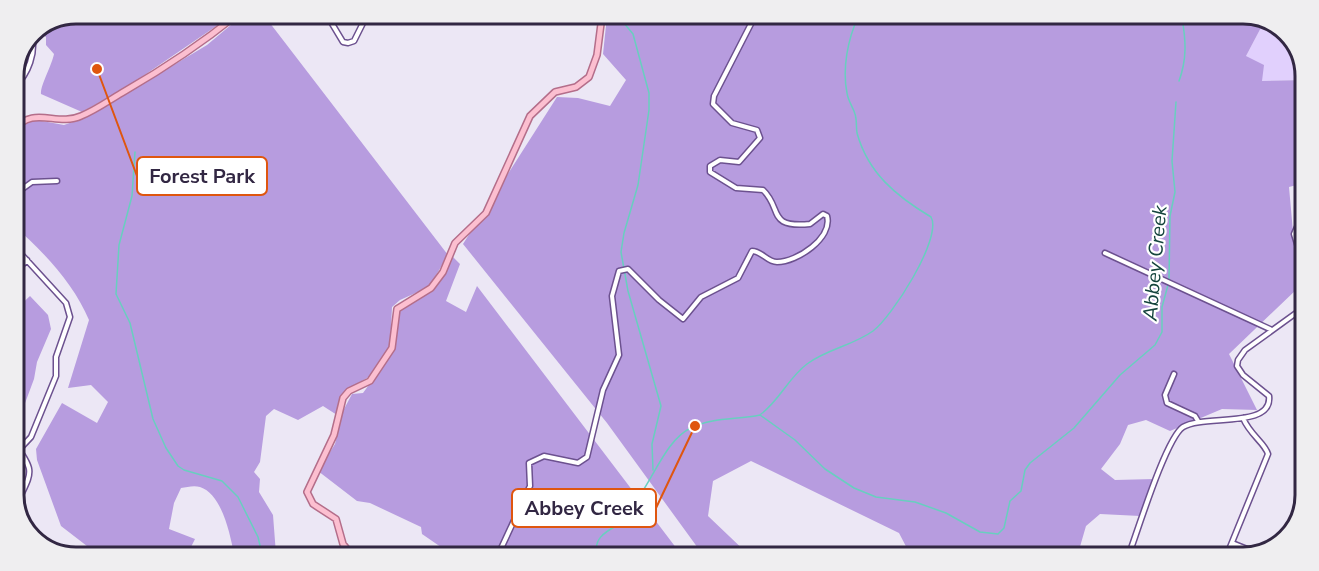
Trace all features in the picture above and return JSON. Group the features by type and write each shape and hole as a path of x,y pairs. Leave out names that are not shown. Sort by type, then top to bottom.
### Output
{"main road":[{"path":"24,120 32,116 64,120 84,115 189,52 225,24"},
{"path":"345,547 336,519 314,504 308,492 334,436 343,398 352,390 368,382 389,353 394,344 394,316 398,307 431,288 443,272 455,243 486,213 530,116 555,92 580,85 589,77 597,55 601,24"}],"street":[{"path":"335,24 343,42 348,43 354,41 362,24"},
{"path":"502,547 530,486 529,463 544,456 578,464 587,457 603,390 619,355 612,296 619,271 628,269 659,300 683,319 701,297 738,278 752,251 772,261 780,261 804,252 824,234 828,222 827,216 823,214 810,224 785,222 776,216 763,189 736,188 710,172 710,166 718,161 739,162 760,138 757,130 736,125 719,113 712,101 751,24"},
{"path":"24,75 30,62 31,50"},
{"path":"24,188 32,182 57,181"},
{"path":"1105,253 1272,330"},
{"path":"24,258 66,303 70,317 56,357 56,375 31,437 24,445"},
{"path":"24,263 27,260"},
{"path":"1133,547 1172,440 1180,429 1198,421 1243,417 1264,412 1269,399 1264,390 1243,375 1238,366 1238,360 1245,350 1295,314"},
{"path":"1174,374 1165,395 1169,406 1195,416 1198,421"},
{"path":"1230,547 1268,454 1265,447 1248,431 1243,417"},
{"path":"24,457 30,469 24,485"},
{"path":"1232,543 1242,547"}],"shaded area":[{"path":"76,24 219,24 127,87 82,112 41,94 54,54 46,45 46,37 44,35 56,28"},
{"path":"232,24 271,24 448,255 429,287 400,300 392,307 390,348 372,375 345,391 337,415 323,406 298,420 274,409 266,416 260,462 254,472 260,479 259,492 273,515 275,547 232,547 219,506 208,491 195,486 181,488 174,503 169,529 195,539 191,547 88,547 61,526 37,460 36,449 62,403 97,423 108,402 91,385 68,388 89,320 75,294 57,269 24,235 24,123 31,119 64,125 87,117 207,45"},
{"path":"606,24 1243,24 1261,27 1246,56 1264,65 1262,81 1295,80 1295,185 1289,187 1295,254 1295,291 1229,354 1257,410 1222,409 1170,431 1146,420 1128,425 1120,444 1101,469 1115,480 1154,479 1140,516 1100,514 1086,526 1080,547 906,547 899,533 751,461 713,481 708,516 741,547 697,547 607,423 463,244 557,97 578,98 610,106 626,80 603,54"},
{"path":"1261,27 1263,28 1280,39 1286,47 1292,59 1295,80 1262,81 1246,56"},
{"path":"453,257 460,264 446,301 466,312 477,286 675,547 441,547 422,534 421,527 370,503 357,501 318,471 335,444 343,411 352,394 363,393 395,349 400,309 437,286"},
{"path":"30,296 48,315 51,329 37,362 34,379 24,406 24,302"}],"waterway":[{"path":"625,24 633,34 649,93 649,110 638,185 621,252 628,291 661,406 652,444 653,470"},
{"path":"761,414 807,364 865,336 881,323 913,277 930,242 933,227 931,217 906,201 876,172 868,160 857,133 856,116 848,96 845,74 849,44 855,24"},
{"name":"Abbey Creek","path":"1179,81 1185,50 1183,24"},
{"name":"Abbey Creek","path":"1169,280 1170,216 1175,192 1172,161 1176,102"},
{"path":"135,152 132,196 119,245 116,294 130,323 153,419 166,448 178,466 184,470 222,481 238,497 258,537 260,547"},
{"name":"Abbey Creek","path":"597,547 598,541 604,534 616,526 613,518 614,512 631,506 635,502 667,451 682,434 699,424 760,415 795,440 825,469 854,488 876,497 915,502 946,513 980,532 998,534 1004,528 1010,501 1021,491 1025,470 1030,463 1074,428 1120,375 1155,345 1162,332 1162,307 1168,285"}],"place":[{"name":"Forest Park","path":"97,69"},
{"name":"Abbey Creek","path":"695,426"}]}
